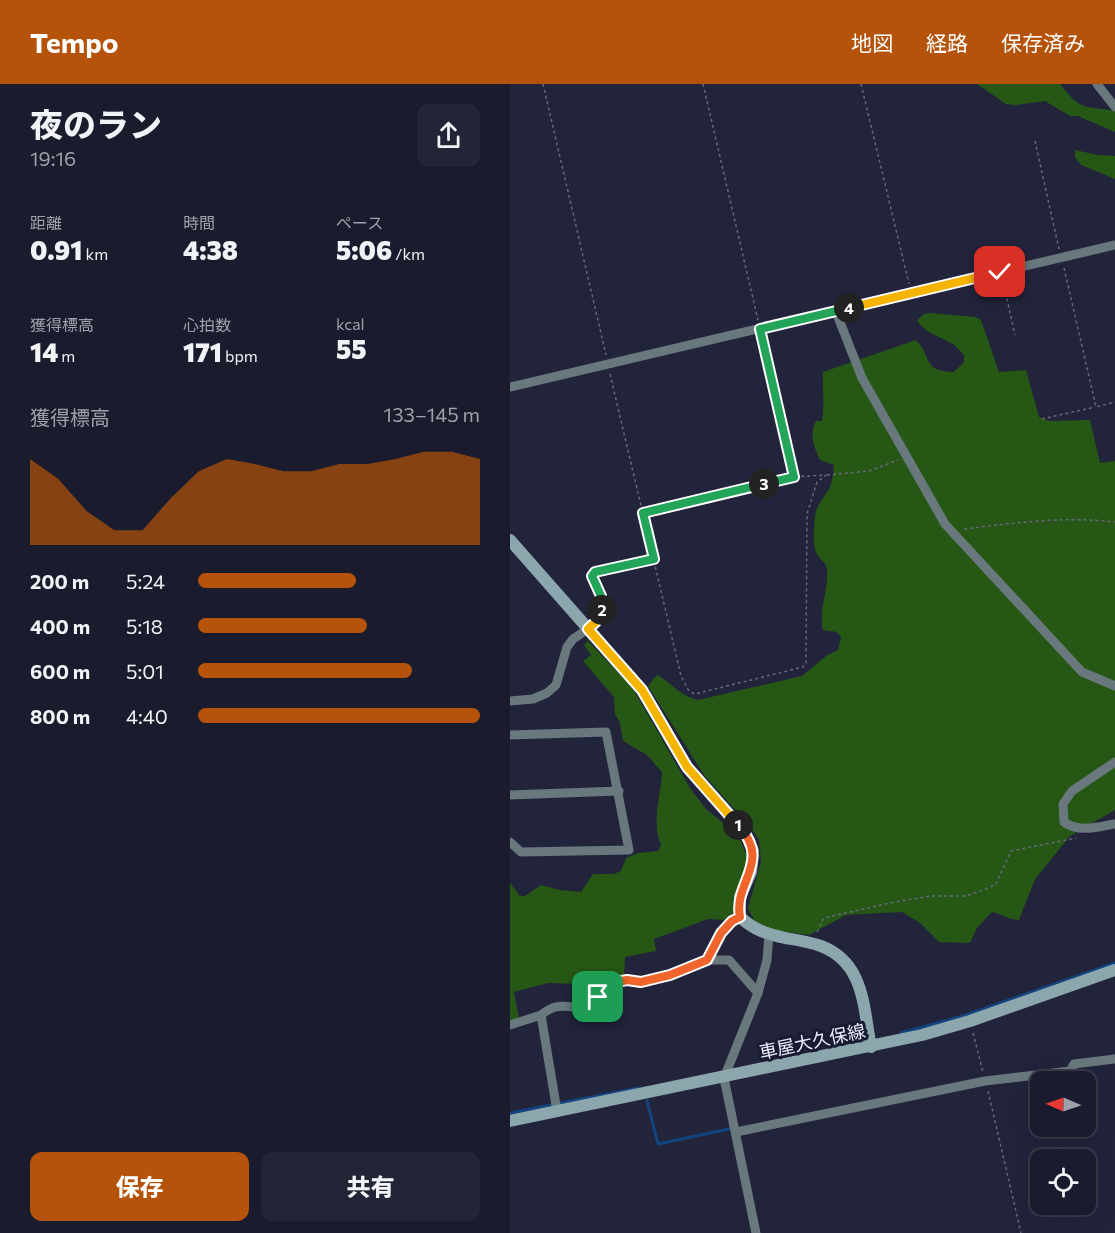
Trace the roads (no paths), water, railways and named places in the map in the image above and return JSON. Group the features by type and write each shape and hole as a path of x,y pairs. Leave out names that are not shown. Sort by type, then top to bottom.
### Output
{"street":[{"path":"1097,84 1115,107"},
{"path":"510,387 1115,245"},
{"path":"836,312 862,378 945,524 1082,672 1115,686"},
{"path":"510,540 642,690 687,767 745,832 753,851 751,872 740,897 740,917 751,927 769,934 821,946 841,957 853,970 859,985 871,1047"},
{"path":"510,701 533,699 547,693 556,685 567,647 573,639 588,629"},
{"path":"510,735 606,732 629,850 521,852 510,843"},
{"path":"1115,762 1072,791 1063,804 1064,822 1071,828 1086,829 1115,824"},
{"path":"510,795 619,791"},
{"path":"707,960 721,933 732,921 740,917"},
{"path":"756,1233 724,1078 758,993 767,960 769,934"},
{"path":"510,1025 541,1015 556,1006 582,1006 617,982 627,980 641,982 670,975 707,960 729,960 758,993"},
{"name":"車屋大久保線","path":"510,1121 556,1106 724,1078 922,1035 970,1021 1115,970"},
{"path":"541,1015 556,1106"},
{"path":"736,1132 985,1081 1115,1059"}],"waterway":[{"path":"901,1033 963,1016 1115,963"},
{"path":"510,1113 638,1088"},
{"path":"647,1101 658,1144 729,1129"}]}
